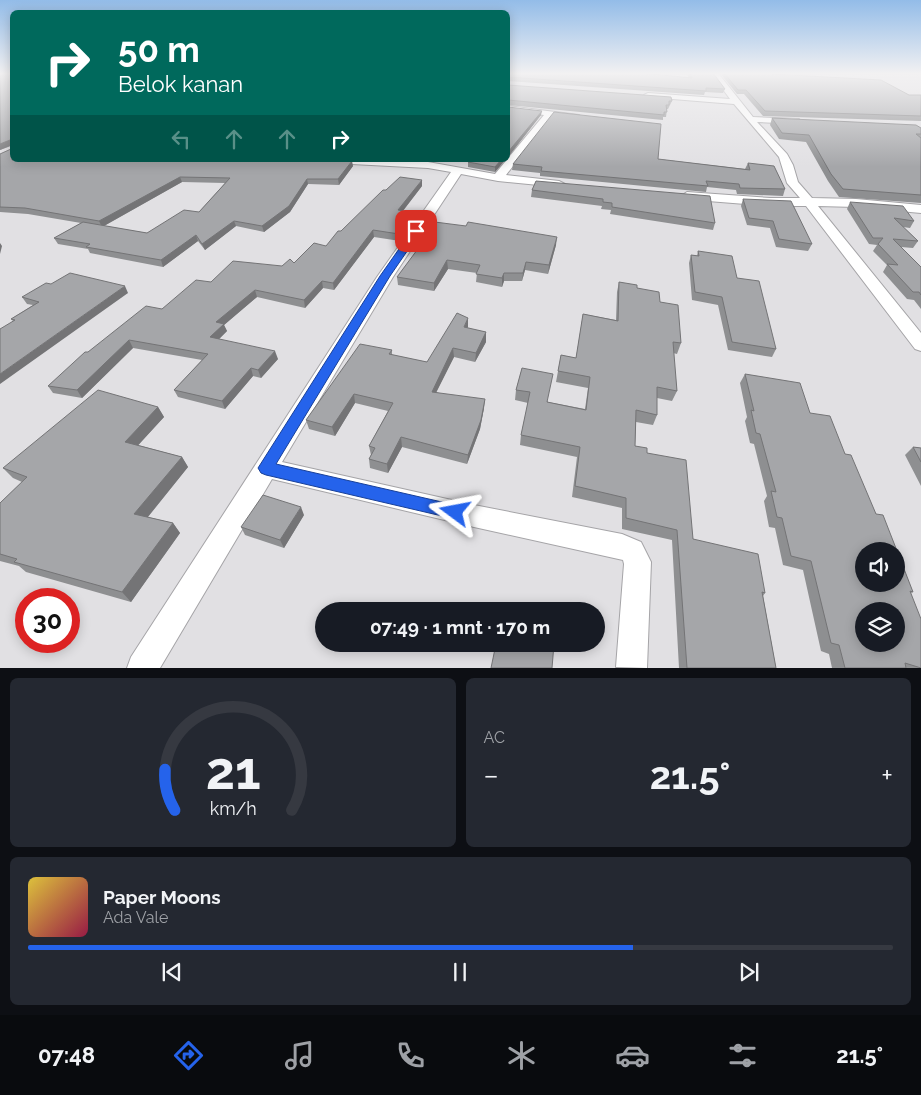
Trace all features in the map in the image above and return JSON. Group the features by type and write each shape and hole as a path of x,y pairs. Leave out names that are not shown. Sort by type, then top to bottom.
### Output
{"street":[{"path":"739,104 783,156 788,164 793,183 921,345"},
{"path":"510,108 587,118"},
{"path":"498,178 550,114"},
{"path":"750,119 807,122"},
{"path":"371,162 428,165 498,178 568,185"},
{"path":"142,668 385,276 458,170"},
{"path":"677,196 760,202 856,202 921,209"},
{"path":"266,468 474,516 622,547 632,551 638,562 632,667"}],"building":[{"path":"0,104 10,104 10,140 0,144"},
{"path":"551,104 669,104 666,105 667,112 664,112 664,115"},
{"path":"759,104 921,104 921,116 765,111"},
{"path":"510,107 542,111 510,150"},
{"path":"554,112 661,124 658,159 750,170 748,163 774,166 785,189 740,188 739,184 706,181 708,186 541,171 542,167 513,164"},
{"path":"772,118 916,125 921,128 921,134 916,134 921,138 921,195 843,189 831,174 809,135 782,133"},
{"path":"10,149 10,162 351,162 338,179 307,179 289,206 262,226 234,221 202,244 196,235 161,260 86,247 90,244 54,238 83,222 147,233 184,210 199,212 230,178 180,177 99,221 25,208 0,207 0,154"},
{"path":"468,162 499,162 495,167"},
{"path":"400,177 422,180 398,210 410,212 405,219 410,220 399,234 373,230 333,283 322,281 304,300 255,290 216,322 224,324 210,337 275,351 258,370 251,368 222,401 174,390 208,354 129,340 77,390 48,386 85,352 88,352 146,306 162,309 196,280 211,282 233,261 282,266 290,259 294,263 314,243 326,246 338,231 341,231 383,190 386,190"},
{"path":"536,181 710,196 715,223 612,207 612,203 603,202 603,199 532,190"},
{"path":"743,199 791,201 812,244 779,239 773,221 749,218"},
{"path":"850,202 903,206 914,221 894,218 918,241 893,239 921,267 921,295 919,292 913,292 887,264 898,265 878,244 883,238 873,238"},
{"path":"427,221 466,226 468,222 557,237 549,265 526,262 523,273 504,273 502,278 476,274 480,265 447,260 434,283 397,277 423,242 414,240"},
{"path":"698,251 732,256 737,278 759,281 776,349 732,342 722,297 695,292 691,255 699,256"},
{"path":"70,273 125,286 0,374 0,329 15,320 11,319 39,302 22,297 46,283 51,284"},
{"path":"619,282 659,292 660,302 678,305 681,343 673,342 677,391 657,387 657,415 636,410 635,446 647,448 647,453 686,460 693,539 758,554 765,593 762,592 776,668 687,668 677,530 626,518 626,498 575,486 580,447 521,435 530,392 516,390 522,368 553,374 547,402 586,410 590,377 558,371 561,355 576,358 583,314 618,321"},
{"path":"457,313 468,318 464,327 486,332 476,353 453,348 432,392 485,399 481,420 468,455 401,437 387,464 369,459 375,448 369,446 393,403 354,394 332,427 306,420 360,344 392,350 389,354 427,362"},
{"path":"745,374 800,383 810,413 830,416 845,454 851,455 876,514 883,515 894,542 855,542 855,592 905,592 905,571 921,619 921,668 905,663 906,668 845,668 839,645 831,643 811,561 791,556 782,518 777,517 771,491 776,492 760,434 756,433 751,410 754,411"},
{"path":"98,390 158,407 125,442 182,457 134,514 173,523 122,592 14,562 17,559 0,554 0,503 27,477 3,468"},
{"path":"913,447 921,448 921,462"},
{"path":"263,495 301,507 280,540 241,527"},
{"path":"494,652 553,652 552,668 491,668"}],"route":[{"path":"416,231 385,276 266,468 455,512"}]}
